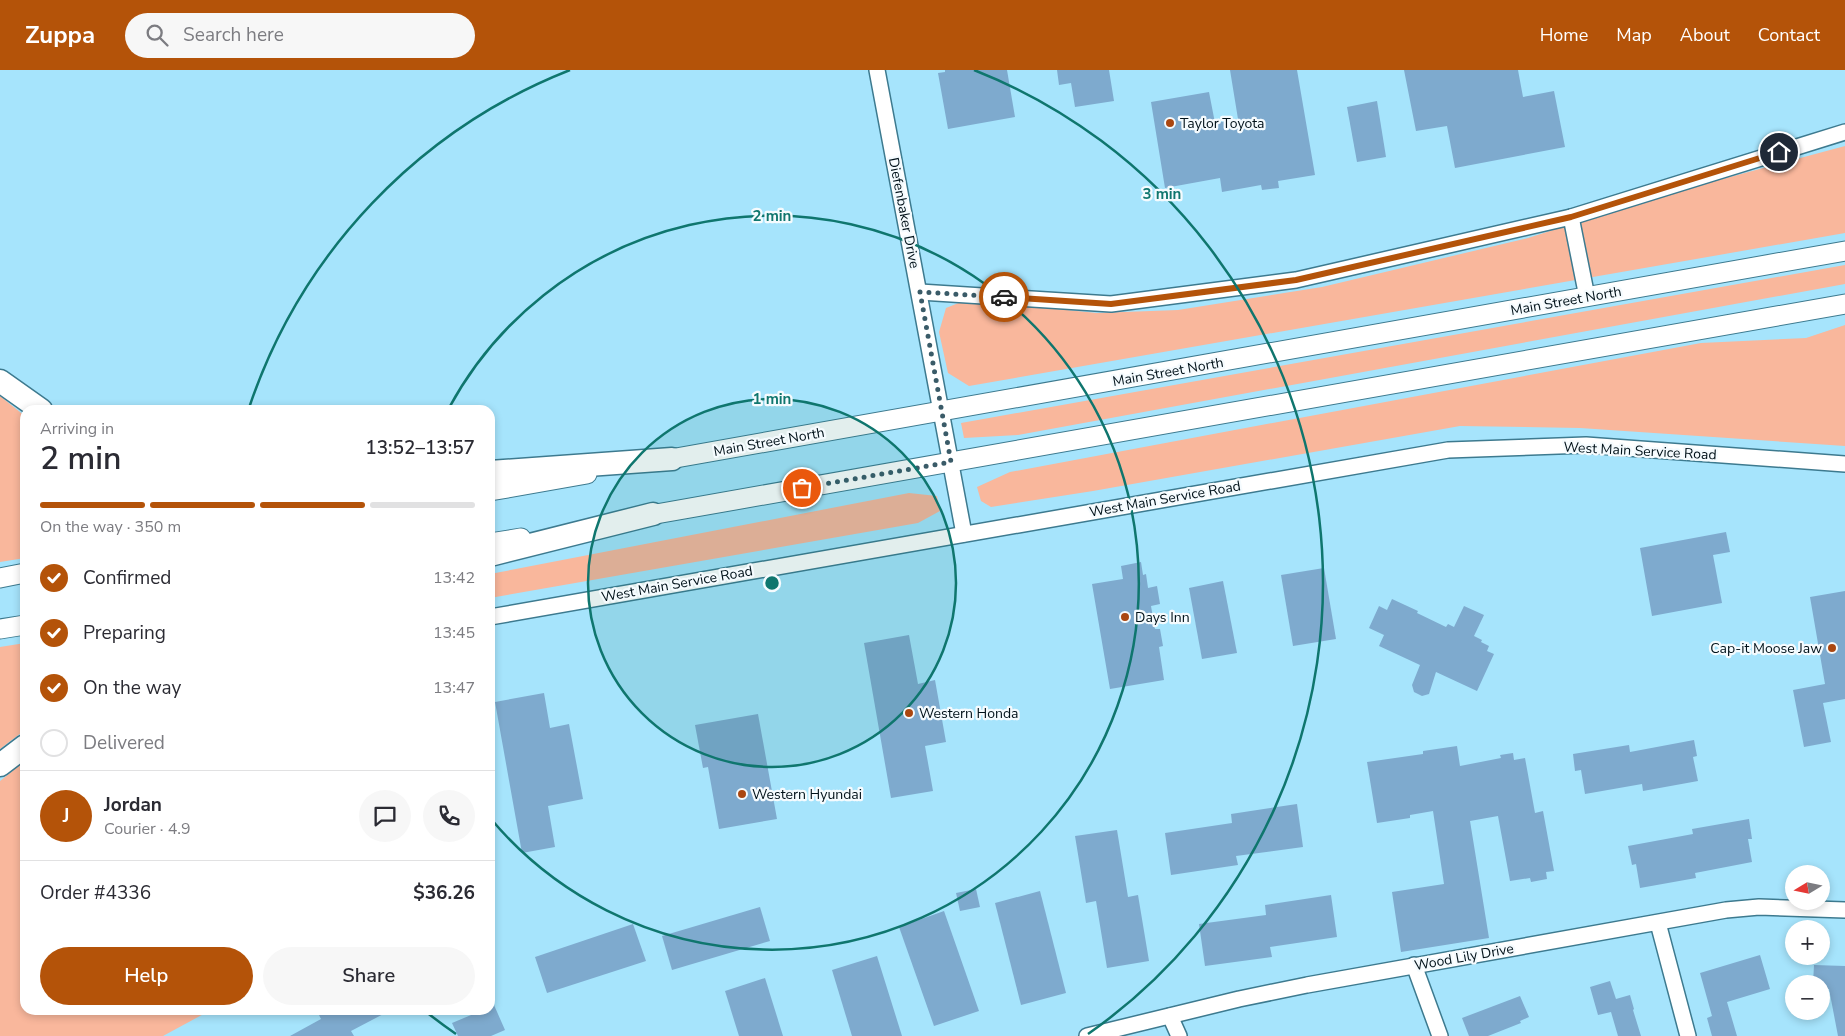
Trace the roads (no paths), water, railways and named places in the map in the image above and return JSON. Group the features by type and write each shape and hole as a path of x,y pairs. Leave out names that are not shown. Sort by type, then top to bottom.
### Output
{"highway":[{"path":"0,381 34,405"},
{"path":"495,472 672,459"},
{"path":"495,554 653,514"},
{"path":"0,765 20,750"}],"main road":[{"name":"Main Street North","path":"495,490 1845,251"},
{"path":"495,542 1845,304"},
{"path":"0,578 20,574"},
{"path":"0,629 20,626"}],"street":[{"name":"Diefenbaker Drive","path":"877,70 964,534"},
{"path":"920,292 1111,304 1296,280 1571,217 1845,132"},
{"path":"1571,217 1587,297"},
{"name":"West Main Service Road","path":"495,616 1448,450 1586,446 1845,464"},
{"name":"Wood Lily Drive","path":"1087,1036 1307,984 1742,908 1845,910"},
{"path":"1658,923 1688,1036"},
{"path":"1414,965 1440,1036"},
{"path":"1170,1016 1179,1036"}],"place":[{"name":"Taylor Toyota","path":"1170,123"},
{"name":"Days Inn","path":"1125,617"},
{"name":"Cap-it Moose Jaw","path":"1832,648"},
{"name":"Western Honda","path":"909,713"},
{"name":"Western Hyundai","path":"742,794"}]}
